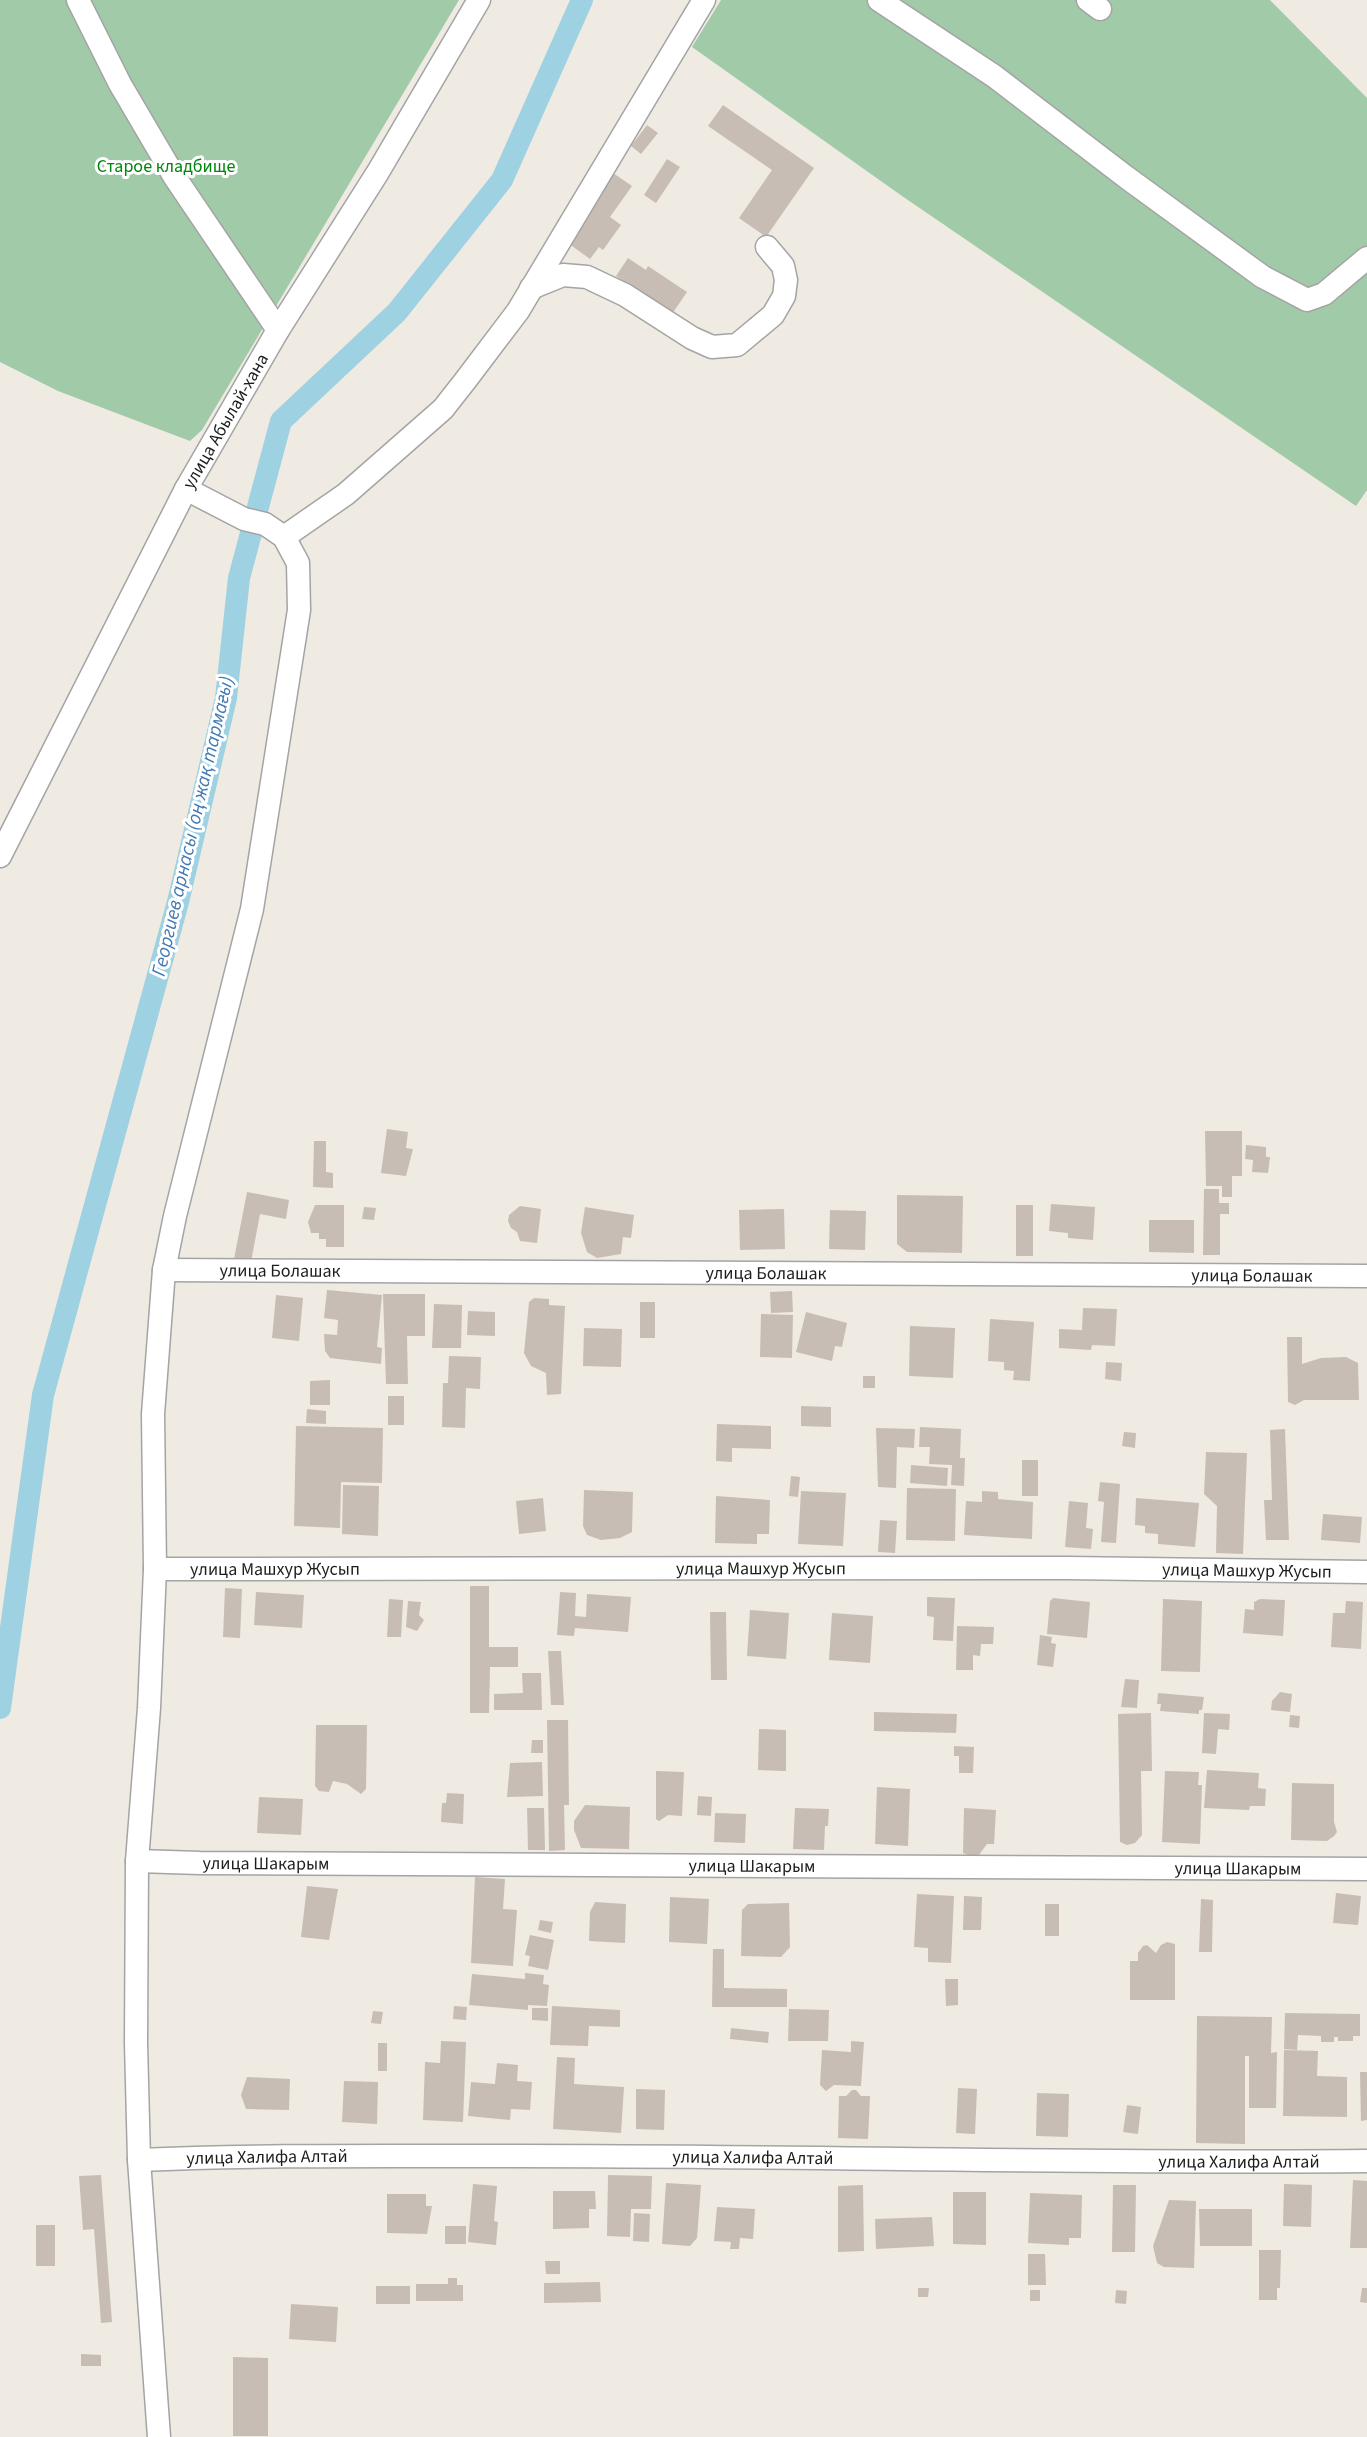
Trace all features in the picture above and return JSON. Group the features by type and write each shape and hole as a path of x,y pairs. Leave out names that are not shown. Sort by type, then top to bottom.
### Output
{"street":[{"path":"78,0 120,84 174,176 278,330"},
{"name":"улица Абылай-хана","path":"0,856 186,489 278,330 378,172 478,0"},
{"path":"284,537 346,494 443,409 518,310 704,0"},
{"path":"879,0 994,76 1047,118 1263,277 1307,300 1324,294 1367,258"},
{"path":"531,288 563,275 587,277 625,295 692,339 712,346 737,345 773,315 784,296 786,280 783,266 768,247"},
{"path":"159,2437 139,2160 136,2043 137,1861 149,1708 155,1569 153,1414 164,1270 175,1216 252,909 299,610 298,563 284,537 186,489"},
{"name":"улица Болашак","path":"164,1270 1367,1276"},
{"name":"улица Машхур Жусып","path":"155,1569 1043,1568 1367,1572"},
{"name":"улица Шакарым","path":"137,1861 1367,1869"},
{"name":"улица Халифа Алтай","path":"139,2160 225,2156 572,2156 1222,2163 1367,2161"}],"green space":[{"name":"Старое кладбище","path":"0,0 459,0 202,430 190,441 58,391 0,362"},
{"path":"721,0 1270,0 1367,98 1367,490 1356,506 902,196 692,47"}],"building":[{"path":"723,105 814,168 766,237 739,218 772,170 708,126"},
{"path":"647,125 658,133 641,154 631,146"},
{"path":"667,159 680,167 656,203 644,195"},
{"path":"613,173 632,186 610,217 621,225 603,250 599,247 590,259 565,241"},
{"path":"628,258 646,270 648,266 687,292 672,314 616,276"},
{"path":"387,1129 408,1132 406,1148 413,1149 406,1176 381,1173"},
{"path":"1205,1131 1242,1131 1242,1176 1232,1176 1232,1197 1222,1197 1222,1186 1206,1186"},
{"path":"314,1141 326,1141 326,1172 333,1173 333,1188 313,1187"},
{"path":"1246,1145 1266,1147 1266,1157 1270,1157 1268,1173 1252,1172 1253,1160 1245,1159"},
{"path":"1204,1189 1219,1189 1219,1203 1229,1203 1229,1214 1220,1214 1220,1255 1203,1255"},
{"path":"247,1192 289,1200 286,1219 260,1214 251,1262 234,1259"},
{"path":"897,1195 963,1196 962,1253 907,1252 897,1244"},
{"path":"1051,1204 1095,1207 1093,1240 1068,1238 1068,1233 1049,1231"},
{"path":"315,1205 344,1205 344,1247 326,1247 326,1239 319,1239 319,1233 311,1233 308,1222"},
{"path":"1016,1205 1033,1205 1033,1256 1016,1256"},
{"path":"520,1206 541,1209 537,1243 520,1241 517,1232 511,1228 508,1221 509,1215"},
{"path":"364,1207 376,1208 374,1220 362,1219"},
{"path":"585,1207 634,1215 631,1238 623,1237 621,1254 597,1258 587,1252 581,1233"},
{"path":"784,1209 785,1249 740,1250 739,1210"},
{"path":"830,1210 866,1211 865,1250 829,1249"},
{"path":"1149,1220 1194,1220 1194,1253 1149,1252"},
{"path":"327,1290 382,1295 377,1347 382,1348 381,1364 330,1358 325,1351 324,1334 337,1335 338,1320 324,1318"},
{"path":"792,1291 793,1312 771,1313 770,1292"},
{"path":"383,1294 425,1294 425,1336 407,1336 408,1384 386,1384"},
{"path":"276,1295 303,1298 299,1341 272,1338"},
{"path":"534,1298 549,1299 549,1305 565,1306 561,1394 547,1395 546,1373 531,1366 524,1353 529,1302"},
{"path":"640,1302 655,1302 655,1338 640,1338"},
{"path":"434,1304 462,1305 461,1348 432,1348"},
{"path":"1083,1308 1117,1309 1115,1346 1092,1345 1091,1350 1059,1348 1059,1329 1082,1330"},
{"path":"468,1311 495,1312 495,1336 467,1335"},
{"path":"806,1312 847,1323 842,1347 835,1346 832,1361 796,1352"},
{"path":"761,1314 793,1315 792,1358 760,1357"},
{"path":"990,1319 1034,1322 1030,1381 1013,1380 1014,1371 1004,1370 1004,1362 988,1361"},
{"path":"910,1326 955,1328 953,1378 909,1376"},
{"path":"584,1328 622,1329 621,1367 583,1366"},
{"path":"1287,1337 1302,1337 1302,1364 1321,1358 1346,1357 1358,1363 1359,1400 1304,1400 1295,1405 1288,1402"},
{"path":"449,1356 481,1357 480,1389 466,1388 465,1428 442,1427 443,1383 448,1383"},
{"path":"1106,1362 1122,1363 1121,1381 1105,1379"},
{"path":"863,1376 875,1376 875,1388 863,1388"},
{"path":"330,1380 330,1405 310,1405 310,1381"},
{"path":"388,1396 404,1396 404,1425 388,1425"},
{"path":"801,1406 831,1407 831,1427 801,1426"},
{"path":"307,1409 326,1411 326,1424 306,1423"},
{"path":"717,1424 771,1426 771,1449 732,1448 732,1462 716,1461"},
{"path":"296,1426 383,1428 382,1483 341,1482 340,1528 294,1526"},
{"path":"920,1427 961,1429 960,1458 965,1458 964,1486 951,1485 952,1465 929,1464 930,1447 919,1447"},
{"path":"876,1428 915,1429 914,1448 897,1447 896,1488 878,1487"},
{"path":"1285,1429 1289,1540 1266,1540 1264,1500 1272,1500 1270,1430"},
{"path":"1124,1432 1136,1433 1135,1448 1122,1446"},
{"path":"1206,1452 1247,1453 1243,1554 1216,1553 1217,1506 1204,1494"},
{"path":"1022,1460 1038,1460 1038,1496 1022,1496"},
{"path":"911,1465 948,1468 947,1486 910,1483"},
{"path":"791,1476 800,1477 798,1497 789,1496"},
{"path":"1100,1482 1120,1484 1116,1543 1101,1542 1104,1502 1098,1501"},
{"path":"343,1485 379,1486 378,1536 342,1534"},
{"path":"907,1488 956,1489 955,1541 906,1540"},
{"path":"584,1490 633,1492 632,1532 620,1538 601,1540 587,1535 583,1526"},
{"path":"801,1491 846,1493 843,1546 798,1544"},
{"path":"982,1491 998,1492 998,1499 1033,1502 1032,1539 964,1535 966,1501 982,1502"},
{"path":"716,1496 770,1500 769,1534 757,1534 757,1544 715,1543"},
{"path":"543,1498 546,1531 519,1534 516,1501"},
{"path":"1136,1498 1199,1503 1195,1547 1158,1544 1158,1534 1145,1533 1145,1526 1135,1525"},
{"path":"1069,1501 1088,1503 1086,1528 1093,1529 1091,1549 1065,1547"},
{"path":"1323,1514 1362,1517 1360,1543 1321,1540"},
{"path":"880,1520 897,1521 895,1553 878,1552"},
{"path":"470,1586 489,1586 489,1647 518,1647 518,1667 490,1667 489,1713 470,1713"},
{"path":"225,1588 242,1589 240,1638 223,1637"},
{"path":"256,1592 304,1595 302,1628 254,1625"},
{"path":"560,1592 576,1593 575,1616 586,1617 587,1594 631,1597 628,1632 575,1628 574,1636 557,1635"},
{"path":"927,1597 955,1598 953,1641 933,1640 934,1617 927,1616"},
{"path":"1053,1598 1090,1602 1087,1638 1047,1634 1050,1601"},
{"path":"389,1599 403,1600 401,1637 387,1637"},
{"path":"1163,1599 1202,1601 1200,1672 1161,1671"},
{"path":"1260,1599 1285,1600 1283,1636 1243,1633 1245,1609 1254,1610 1254,1602"},
{"path":"408,1601 421,1602 419,1615 424,1620 417,1631 406,1627"},
{"path":"1346,1601 1363,1602 1361,1649 1331,1647 1333,1613 1345,1613"},
{"path":"750,1610 789,1613 786,1659 747,1656"},
{"path":"710,1612 726,1612 727,1680 711,1680"},
{"path":"832,1613 873,1616 870,1663 829,1660"},
{"path":"957,1626 994,1627 993,1644 981,1644 980,1656 973,1655 973,1670 956,1670"},
{"path":"1040,1635 1052,1637 1051,1643 1056,1644 1053,1667 1037,1665"},
{"path":"548,1651 561,1651 564,1705 551,1705"},
{"path":"522,1673 541,1673 542,1710 494,1710 494,1694 523,1693"},
{"path":"1125,1679 1139,1680 1137,1708 1121,1707"},
{"path":"1280,1692 1292,1694 1290,1712 1271,1710 1272,1701"},
{"path":"1158,1693 1204,1697 1202,1710 1199,1710 1199,1714 1160,1711 1161,1704 1157,1704"},
{"path":"874,1712 957,1714 956,1733 874,1731"},
{"path":"1151,1713 1152,1771 1141,1771 1142,1835 1135,1843 1127,1845 1120,1842 1118,1714"},
{"path":"1204,1713 1230,1714 1229,1730 1218,1729 1216,1754 1202,1753"},
{"path":"1290,1715 1300,1716 1299,1728 1289,1727"},
{"path":"547,1720 568,1720 569,1805 564,1805 565,1850 549,1851"},
{"path":"316,1725 367,1725 366,1789 361,1794 347,1784 333,1781 329,1792 319,1791 315,1786"},
{"path":"759,1729 786,1730 786,1771 758,1770"},
{"path":"532,1740 543,1740 543,1753 531,1753"},
{"path":"954,1746 974,1747 973,1773 959,1773 959,1756 954,1756"},
{"path":"542,1762 543,1796 507,1797 510,1763"},
{"path":"1207,1770 1259,1773 1258,1788 1266,1789 1265,1806 1250,1806 1249,1810 1204,1808"},
{"path":"656,1771 684,1772 682,1816 668,1815 659,1821 656,1819"},
{"path":"1165,1771 1199,1772 1198,1785 1202,1785 1200,1844 1162,1842"},
{"path":"1292,1783 1334,1784 1334,1822 1337,1832 1327,1841 1291,1840"},
{"path":"877,1787 910,1789 908,1846 875,1844"},
{"path":"447,1793 464,1794 463,1824 441,1822 442,1803 446,1803"},
{"path":"698,1796 712,1797 711,1816 697,1815"},
{"path":"259,1797 303,1799 301,1835 257,1833"},
{"path":"585,1805 630,1807 629,1849 581,1848 574,1830 574,1821"},
{"path":"527,1808 544,1808 545,1850 528,1850"},
{"path":"795,1808 829,1809 828,1826 825,1826 824,1850 793,1849"},
{"path":"964,1808 996,1810 994,1844 987,1844 979,1855 971,1856 963,1853"},
{"path":"715,1813 746,1814 745,1843 714,1842"},
{"path":"475,1877 505,1879 503,1909 517,1910 513,1966 471,1963"},
{"path":"307,1886 338,1889 329,1940 301,1937"},
{"path":"1336,1893 1361,1896 1358,1925 1333,1923"},
{"path":"917,1894 954,1896 951,1963 928,1962 928,1948 914,1947"},
{"path":"964,1896 982,1897 981,1930 963,1930"},
{"path":"670,1897 709,1899 707,1944 669,1942"},
{"path":"1201,1899 1213,1900 1212,1952 1199,1952"},
{"path":"595,1902 626,1904 625,1943 589,1941 590,1912"},
{"path":"789,1903 790,1947 781,1957 741,1956 742,1910 748,1904"},
{"path":"1045,1904 1059,1904 1059,1936 1045,1936"},
{"path":"540,1920 553,1922 551,1933 538,1930"},
{"path":"530,1935 554,1940 548,1970 528,1966 530,1956 525,1955"},
{"path":"1167,1942 1175,1944 1175,2000 1130,2000 1130,1961 1138,1961 1138,1953 1143,1946 1147,1945 1156,1953 1161,1945"},
{"path":"713,1949 724,1949 724,1988 787,1989 787,2007 712,2007"},
{"path":"525,1973 544,1975 543,1984 549,1985 547,2006 528,2005 528,2010 469,2005 472,1974 525,1979"},
{"path":"945,1979 958,1979 958,2005 946,2006"},
{"path":"454,2006 467,2007 466,2020 453,2019"},
{"path":"552,2006 620,2010 620,2027 589,2026 588,2046 550,2045"},
{"path":"532,2008 548,2008 548,2021 532,2020"},
{"path":"789,2009 829,2010 828,2041 788,2041"},
{"path":"373,2011 383,2012 381,2024 371,2023"},
{"path":"1285,2013 1360,2014 1360,2036 1353,2036 1353,2041 1338,2041 1338,2037 1334,2037 1334,2042 1321,2042 1321,2036 1298,2035 1297,2050 1284,2049"},
{"path":"1197,2016 1272,2017 1271,2053 1277,2052 1276,2108 1249,2108 1249,2056 1245,2056 1245,2144 1196,2143"},
{"path":"731,2028 769,2032 768,2043 730,2039"},
{"path":"441,2041 466,2042 463,2122 423,2120 425,2062 440,2063"},
{"path":"851,2041 864,2042 861,2086 834,2085 826,2091 820,2085 822,2050 851,2052"},
{"path":"378,2043 387,2043 387,2071 378,2071"},
{"path":"1284,2050 1318,2051 1317,2076 1347,2077 1347,2117 1283,2116"},
{"path":"557,2057 575,2058 574,2084 624,2087 621,2133 553,2129"},
{"path":"497,2063 518,2065 517,2081 532,2082 530,2110 511,2109 510,2120 468,2116 471,2082 495,2084"},
{"path":"1360,2072 1367,2072 1367,2120 1361,2121"},
{"path":"247,2077 290,2079 289,2110 246,2109 241,2095"},
{"path":"344,2081 378,2082 377,2124 342,2122"},
{"path":"958,2088 977,2089 975,2134 956,2133"},
{"path":"636,2089 665,2090 664,2130 636,2129"},
{"path":"852,2090 856,2090 861,2096 870,2096 868,2139 838,2138 839,2096 846,2096"},
{"path":"1037,2093 1069,2094 1068,2137 1036,2136"},
{"path":"1127,2105 1141,2107 1138,2134 1123,2132"},
{"path":"101,2175 112,2322 101,2323 94,2229 83,2230 79,2176"},
{"path":"608,2175 652,2176 651,2209 631,2209 630,2237 607,2236"},
{"path":"1353,2180 1367,2181 1367,2248 1350,2248"},
{"path":"666,2183 701,2185 697,2238 690,2246 662,2244"},
{"path":"473,2184 497,2186 494,2221 498,2222 496,2245 468,2242"},
{"path":"1284,2184 1312,2185 1311,2227 1283,2226"},
{"path":"863,2185 864,2251 838,2252 838,2186"},
{"path":"1113,2185 1136,2185 1135,2252 1112,2252"},
{"path":"553,2191 595,2191 596,2209 589,2209 589,2228 553,2229"},
{"path":"953,2192 986,2192 986,2245 953,2244"},
{"path":"1030,2193 1082,2195 1081,2238 1069,2238 1069,2245 1028,2243"},
{"path":"387,2194 426,2194 426,2206 432,2206 427,2234 387,2233"},
{"path":"1169,2200 1196,2201 1194,2268 1164,2267 1157,2263 1153,2246"},
{"path":"717,2207 755,2209 753,2239 740,2238 739,2249 730,2249 731,2242 714,2241"},
{"path":"1199,2209 1252,2209 1252,2246 1200,2246"},
{"path":"634,2213 650,2214 649,2242 633,2241"},
{"path":"932,2217 934,2246 876,2249 875,2219"},
{"path":"36,2225 55,2225 55,2266 36,2266"},
{"path":"445,2226 466,2226 466,2244 445,2244"},
{"path":"1259,2250 1281,2250 1280,2288 1277,2288 1277,2300 1259,2300"},
{"path":"1028,2254 1045,2254 1046,2285 1028,2285"},
{"path":"545,2261 560,2261 560,2274 546,2274"},
{"path":"448,2278 457,2278 457,2285 463,2285 463,2301 416,2301 416,2284 448,2284"},
{"path":"600,2282 601,2302 544,2303 544,2283"},
{"path":"376,2286 410,2286 410,2304 376,2304"},
{"path":"918,2288 929,2288 928,2297 918,2297"},
{"path":"1362,2288 1367,2288 1367,2303 1360,2302"},
{"path":"1030,2290 1040,2290 1040,2301 1030,2301"},
{"path":"1116,2290 1127,2291 1126,2304 1115,2303"},
{"path":"291,2304 338,2307 336,2342 289,2339"},
{"path":"81,2354 101,2355 101,2366 81,2366"},
{"path":"233,2357 268,2358 268,2436 233,2436"}],"waterway":[{"name":"Георгиев арнасы (оң жақ тармағы)","path":"0,1708 43,1395 178,902 226,698 239,578 281,421 397,312 502,180 582,0"}]}
